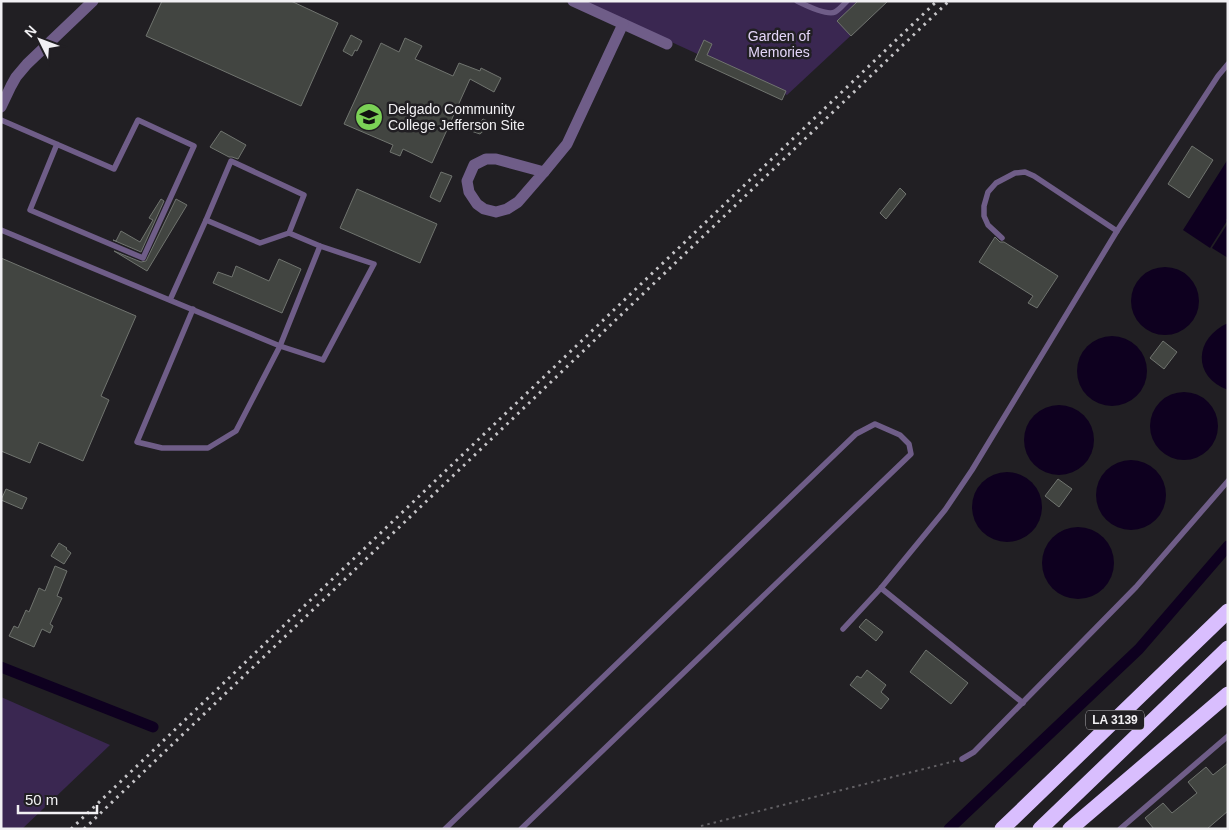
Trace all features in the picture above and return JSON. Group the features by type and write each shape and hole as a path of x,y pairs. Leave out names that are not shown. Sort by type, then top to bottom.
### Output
{"highway":[{"name":"LA 3139","path":"1002,829 1227,611"},
{"name":"LA 3139","path":"1040,829 1228,648"},
{"path":"1070,829 1228,694"}],"street":[{"path":"1,107 16,77 27,64 93,1"},
{"path":"573,1 667,44"},
{"path":"544,172 496,159 486,159 474,165 467,181 470,192 477,204 484,209 496,212 507,209 518,202 544,172 567,144 623,24"}],"lane":[{"path":"797,1 812,8 831,13 836,12 847,1"},
{"path":"843,629 881,588 945,510 972,470 1117,231 1212,84 1228,64"},
{"path":"1,120 114,169 138,120 194,146 143,258 30,210 56,144"},
{"path":"170,300 231,161 304,194 289,233"},
{"path":"1002,238 988,225 984,216 984,206 988,192 996,183 1015,172 1025,172 1034,176 1117,231"},
{"path":"1,230 280,346 323,360 374,264 320,246 289,233 260,243 206,220"},
{"path":"193,309 136,442 162,448 208,448 236,431 280,346 320,246"},
{"path":"445,829 856,434 875,424 900,435 909,444 911,454 521,829"},
{"path":"962,760 974,752 1136,588 1228,481"},
{"path":"881,588 1023,703"},
{"path":"1120,829 1228,736"}],"path":[{"path":"701,826 962,760"}],"green space":[{"name":"Garden of Memories","path":"582,1 888,1 787,95"},
{"path":"1,697 110,745 22,829 1,829"}],"shaded area":[{"path":"1228,159 1228,217 1210,248 1183,230"},
{"path":"1228,223 1228,258 1212,248"},
{"path":"1158,267 1172,267 1184,272 1194,282 1199,294 1199,308 1194,320 1184,330 1172,335 1158,335 1146,330 1136,320 1131,308 1131,294 1136,282 1146,272"},
{"path":"1228,323 1228,390 1216,384 1208,376 1203,367 1202,357 1204,347 1209,338"},
{"path":"1112,336 1125,339 1137,346 1144,358 1147,371 1144,384 1137,396 1125,403 1112,406 1099,403 1087,396 1080,384 1077,371 1080,358 1087,346 1099,339"},
{"path":"1177,392 1191,392 1203,397 1213,407 1218,419 1218,433 1213,445 1203,455 1191,460 1177,460 1165,455 1155,445 1150,433 1150,419 1155,407 1165,397"},
{"path":"1059,405 1078,411 1088,421 1094,440 1088,459 1078,469 1059,475 1040,469 1030,459 1024,440 1030,421 1040,411"},
{"path":"1138,460 1151,466 1160,475 1164,481 1166,495 1164,509 1156,520 1145,528 1124,530 1117,528 1106,520 1098,509 1096,488 1098,481 1106,470 1117,462"},
{"path":"1014,472 1027,478 1036,487 1040,493 1042,507 1040,521 1032,532 1021,540 1000,542 993,540 982,532 974,521 972,500 974,493 982,482 993,474"},
{"path":"1085,527 1104,537 1112,549 1114,563 1112,577 1104,589 1092,597 1071,599 1052,589 1044,577 1042,556 1052,537 1064,529"}],"building":[{"path":"162,1 291,1 338,23 301,106 146,36"},
{"path":"858,1 888,1 851,36 837,21"},
{"path":"351,35 362,41 352,56 343,51"},
{"path":"405,38 422,46 415,59 453,76 459,63 480,71 481,68 501,78 494,92 470,79 432,163 403,149 400,156 390,152 393,145 344,124 381,43 399,52"},
{"path":"704,40 712,44 707,55 786,91 782,100 695,60"},
{"path":"483,119 492,123 480,134 471,131"},
{"path":"221,131 246,145 238,159 229,157 210,147"},
{"path":"1192,146 1213,160 1189,198 1168,184"},
{"path":"441,172 452,176 440,202 430,197"},
{"path":"900,188 906,194 886,219 880,213"},
{"path":"357,189 437,224 420,263 340,228"},
{"path":"161,199 164,201 141,252 113,240 116,241 121,231 140,242 153,220 149,218"},
{"path":"176,199 187,205 147,271 114,251 141,262 146,261"},
{"path":"995,237 1000,242 1004,242 1058,276 1037,308 1028,303 1033,296 979,262"},
{"path":"1,258 136,316 101,396 109,400 83,461 39,442 30,463 1,451"},
{"path":"279,259 301,269 282,313 213,283 218,272 232,277 236,266 269,281"},
{"path":"1163,341 1177,352 1164,369 1150,358"},
{"path":"1058,479 1072,489 1059,507 1045,496"},
{"path":"6,489 27,498 22,509 1,500"},
{"path":"59,543 71,553 64,564 51,556"},
{"path":"55,566 67,571 57,596 62,598 50,624 53,626 50,633 42,629 34,647 9,636 14,626 18,628 26,610 29,612 39,588 45,591"},
{"path":"866,619 883,632 876,641 859,627"},
{"path":"926,650 968,683 951,704 910,672"},
{"path":"867,670 886,685 881,692 889,699 881,709 850,685 857,676 861,678"},
{"path":"1228,763 1228,811 1207,829 1154,829 1145,818 1163,803 1172,813 1197,793 1188,782 1206,767 1213,775"}],"waterway":[{"path":"949,829 1139,649 1228,546"},
{"path":"1,667 153,727"}],"railway":[{"path":"71,829 937,1"},
{"path":"84,829 949,1"}],"place":[{"name":"Delgado Community College Jefferson Site","path":"369,117"}]}
